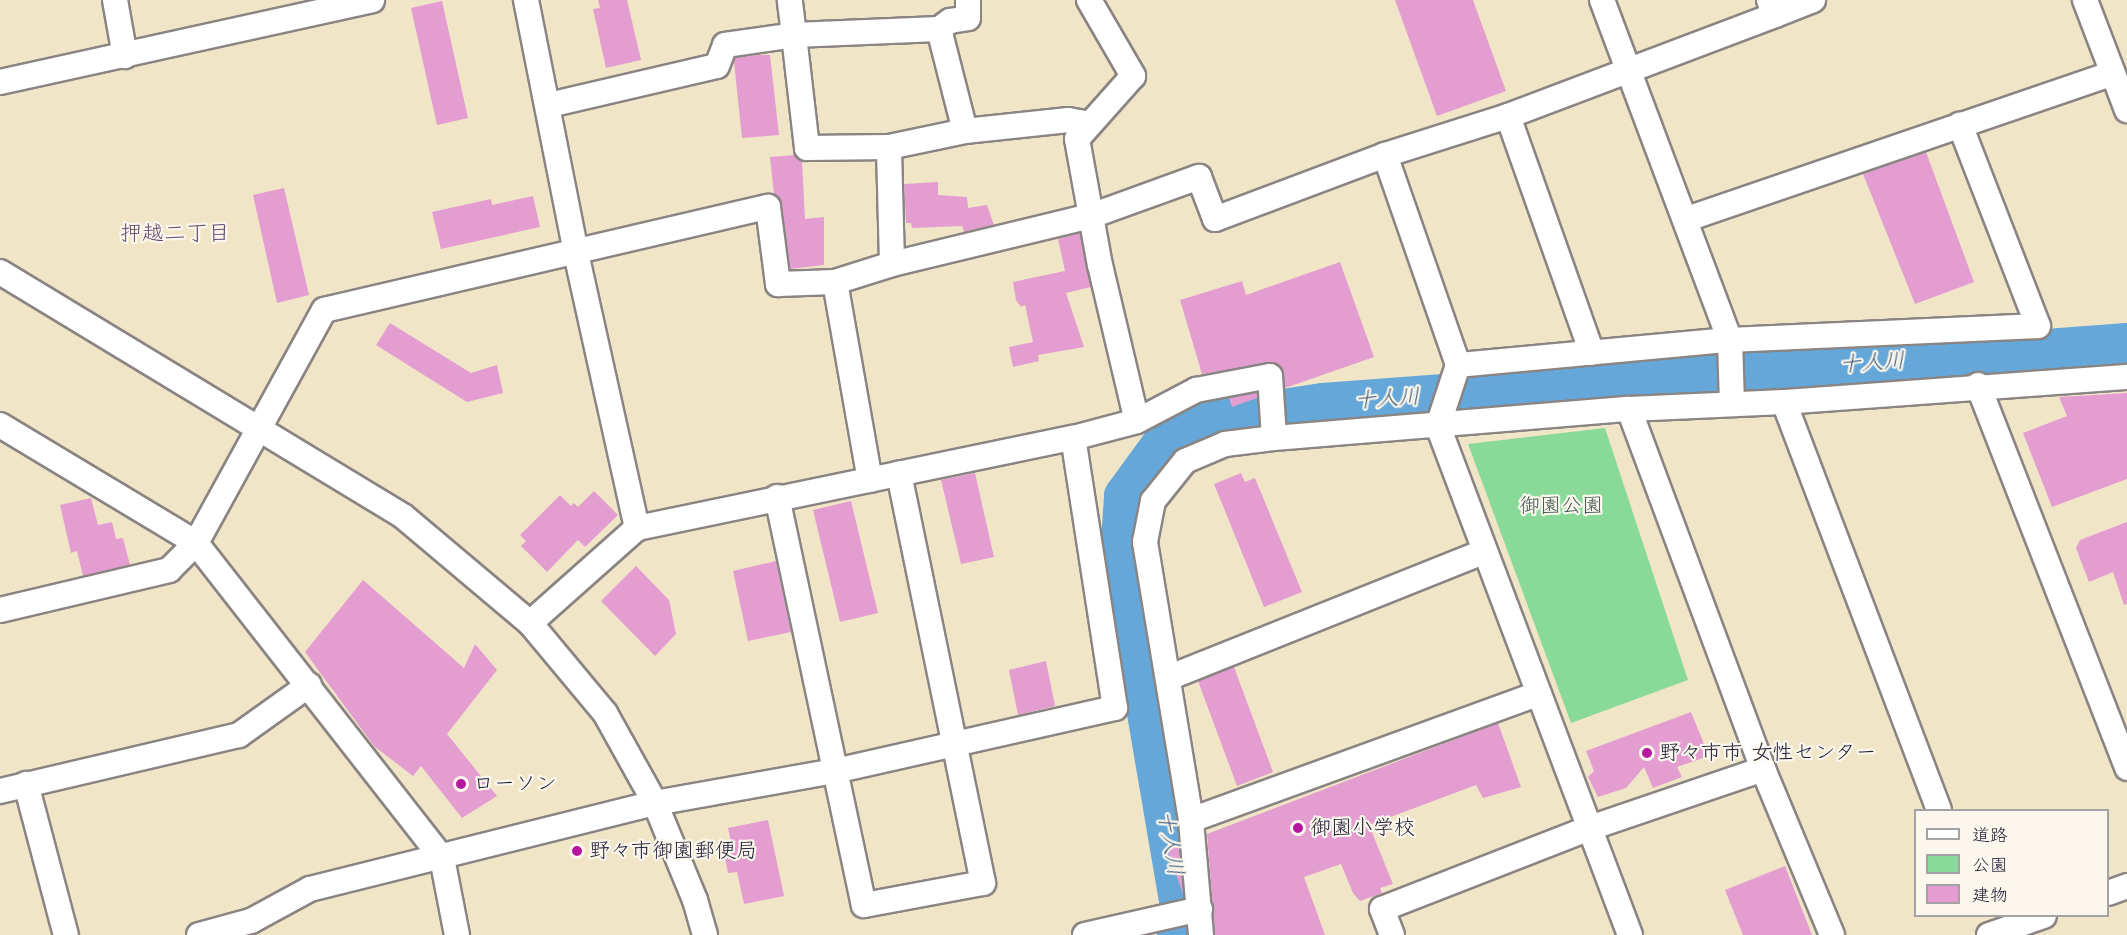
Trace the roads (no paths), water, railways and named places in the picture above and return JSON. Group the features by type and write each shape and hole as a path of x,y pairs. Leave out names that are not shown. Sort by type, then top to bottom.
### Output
{"street":[{"path":"115,0 125,56"},
{"path":"0,82 125,56 318,6 372,0"},
{"path":"526,0 549,105 576,253 637,528"},
{"path":"790,0 807,148 889,147 965,131 1068,120 1090,124"},
{"path":"549,105 717,66 725,45 794,34 939,29 950,21 968,18 968,0"},
{"path":"1089,0 1133,76 1077,139 1091,216 1137,421"},
{"path":"1602,0 1687,219 1730,350 1732,398"},
{"path":"0,610 169,570 196,543 256,430 324,310 768,207 778,284 835,282 892,264 1091,216 1199,177 1215,219 1384,155 1508,116 1772,7 1813,0"},
{"path":"2085,0 2127,110"},
{"path":"939,29 965,131"},
{"path":"1687,219 2113,73"},
{"path":"1508,116 1592,353"},
{"path":"1456,371 1592,353 1730,350 2037,326 1960,125"},
{"path":"889,147 892,264"},
{"path":"1384,155 1456,371 1440,420 1483,552 1630,935"},
{"path":"0,272 256,430 404,517 530,623 605,713 655,803 694,900 705,935"},
{"path":"835,282 870,480"},
{"path":"530,623 637,528 777,497 1073,438 1137,421 1196,390 1270,376 1273,432"},
{"path":"1201,935 1194,910 1191,820 1145,542 1153,501 1185,461 1225,444 1273,432 1629,409 1732,398 1784,402 1978,385 2127,377"},
{"path":"1978,385 2126,761"},
{"path":"1784,402 1939,809"},
{"path":"1629,409 1763,769 1832,935"},
{"path":"0,425 196,543 442,858 457,935"},
{"path":"199,935 251,921 310,889 442,858 655,803 836,771 1115,708 1073,438"},
{"path":"777,497 864,905 983,883 899,474"},
{"path":"1168,678 1483,552"},
{"path":"0,791 239,735 309,685"},
{"path":"1191,820 1539,693"},
{"path":"1392,935 1382,909 1590,828 1763,769"},
{"path":"26,784 66,935"},
{"path":"2109,893 2127,886"},
{"path":"1085,935 1194,910"},
{"path":"1980,917 1988,935 2038,917"}],"waterway":[{"name":"十人川","path":"1178,935 1183,918 1121,557 1125,496 1168,437 1197,423 1323,404 2127,344"}],"place":[{"name":"野々市市 女性センター","path":"1647,753"},
{"name":"ローソン","path":"461,784"},
{"name":"御園小学校","path":"1298,828"},
{"name":"野々市御園郵便局","path":"577,851"}],"district":[{"name":"押越二丁目","path":"175,234"}],"park label":[{"name":"御園公園","path":"1561,506"}]}
